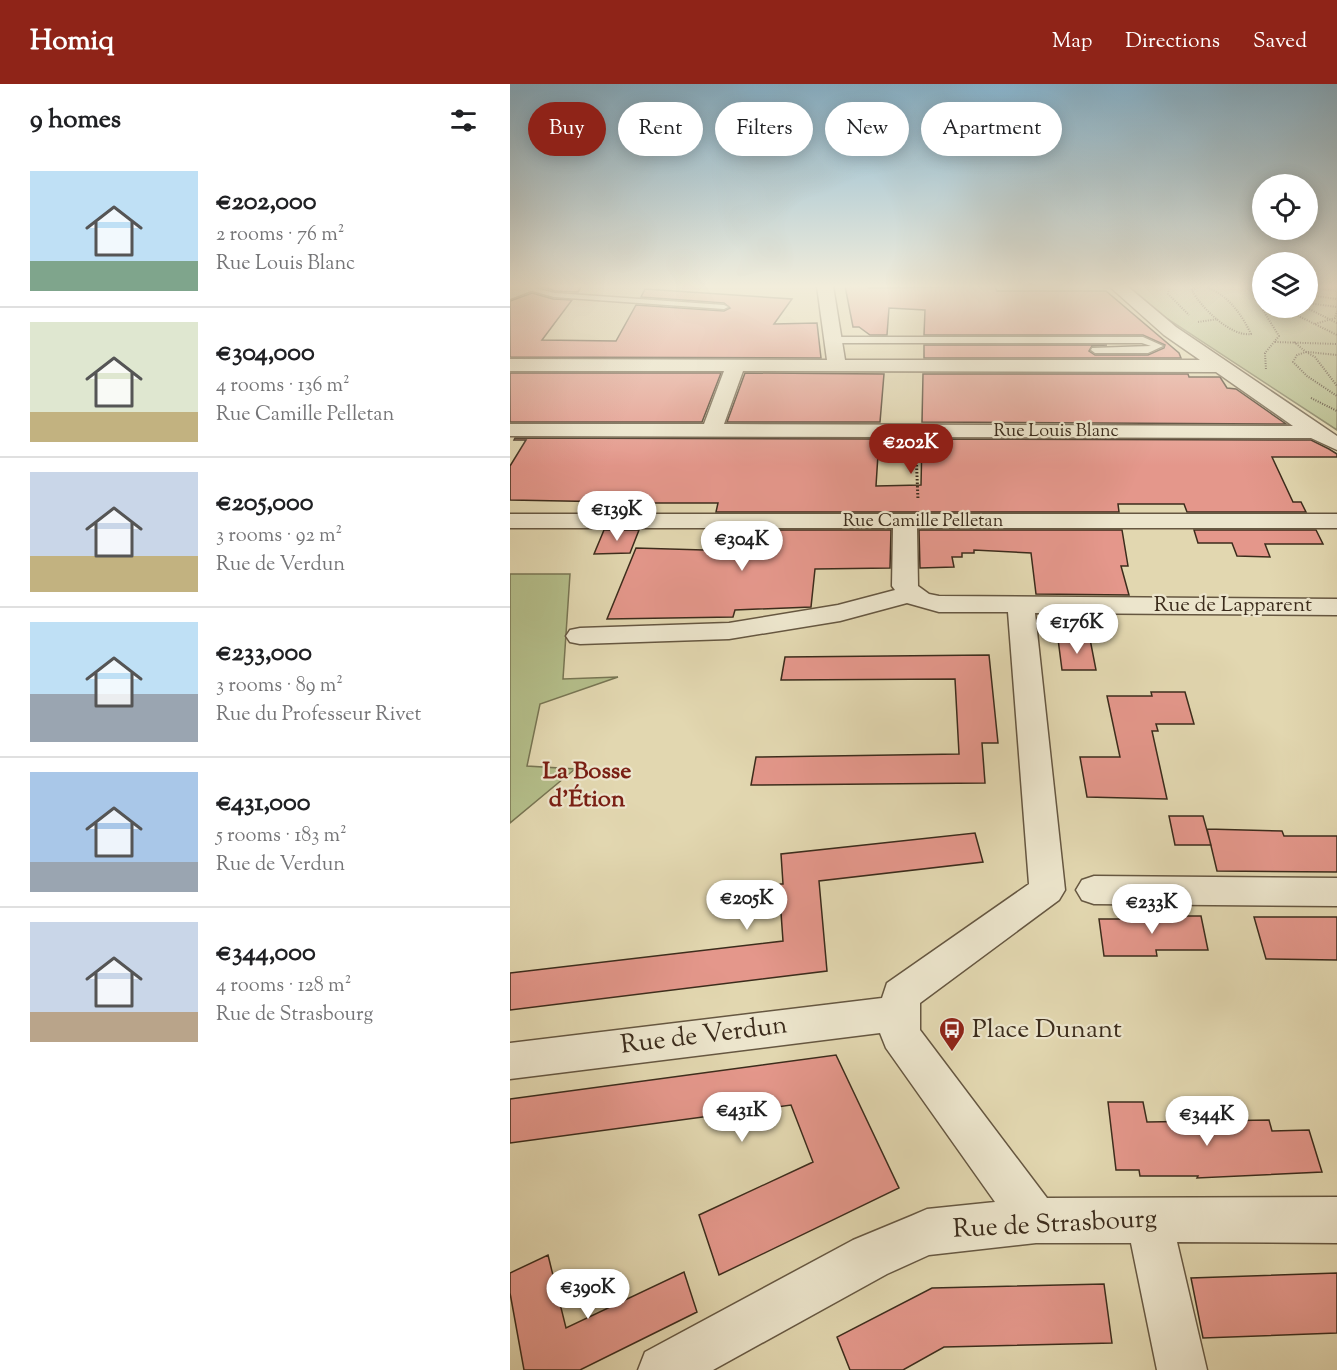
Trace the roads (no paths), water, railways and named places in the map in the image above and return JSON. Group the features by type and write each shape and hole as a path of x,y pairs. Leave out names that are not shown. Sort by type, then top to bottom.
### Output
{"street":[{"path":"834,346 837,366"},
{"path":"1192,346 1315,432 1337,444"},
{"path":"510,365 837,366 1095,358 1221,366"},
{"path":"711,432 735,366"},
{"name":"Rue Louis Blanc","path":"510,430 1315,432"},
{"name":"Rue Camille Pelletan","path":"510,520 1337,521"},
{"path":"580,636 729,631 840,613 910,594 903,576 912,522"},
{"name":"Rue de Lapparent","path":"910,594 920,601 939,603 1337,607"},
{"path":"1021,604 1047,890 901,995 899,1014 900,1035 1036,1220"},
{"path":"1094,890 1337,892"},
{"name":"Rue de Verdun","path":"510,1061 832,1020 899,1014"},
{"name":"Rue de Strasbourg","path":"663,1370 870,1257 927,1232 1036,1220 1097,1222 1337,1220"},
{"path":"1149,1220 1182,1370"}],"lane":[{"path":"1093,346 1095,358 1148,350 1159,346"}],"place":[{"name":"Place Dunant","path":"952,1053"}],"district":[{"name":"La Bosse d'Étion","path":"587,786"}]}
